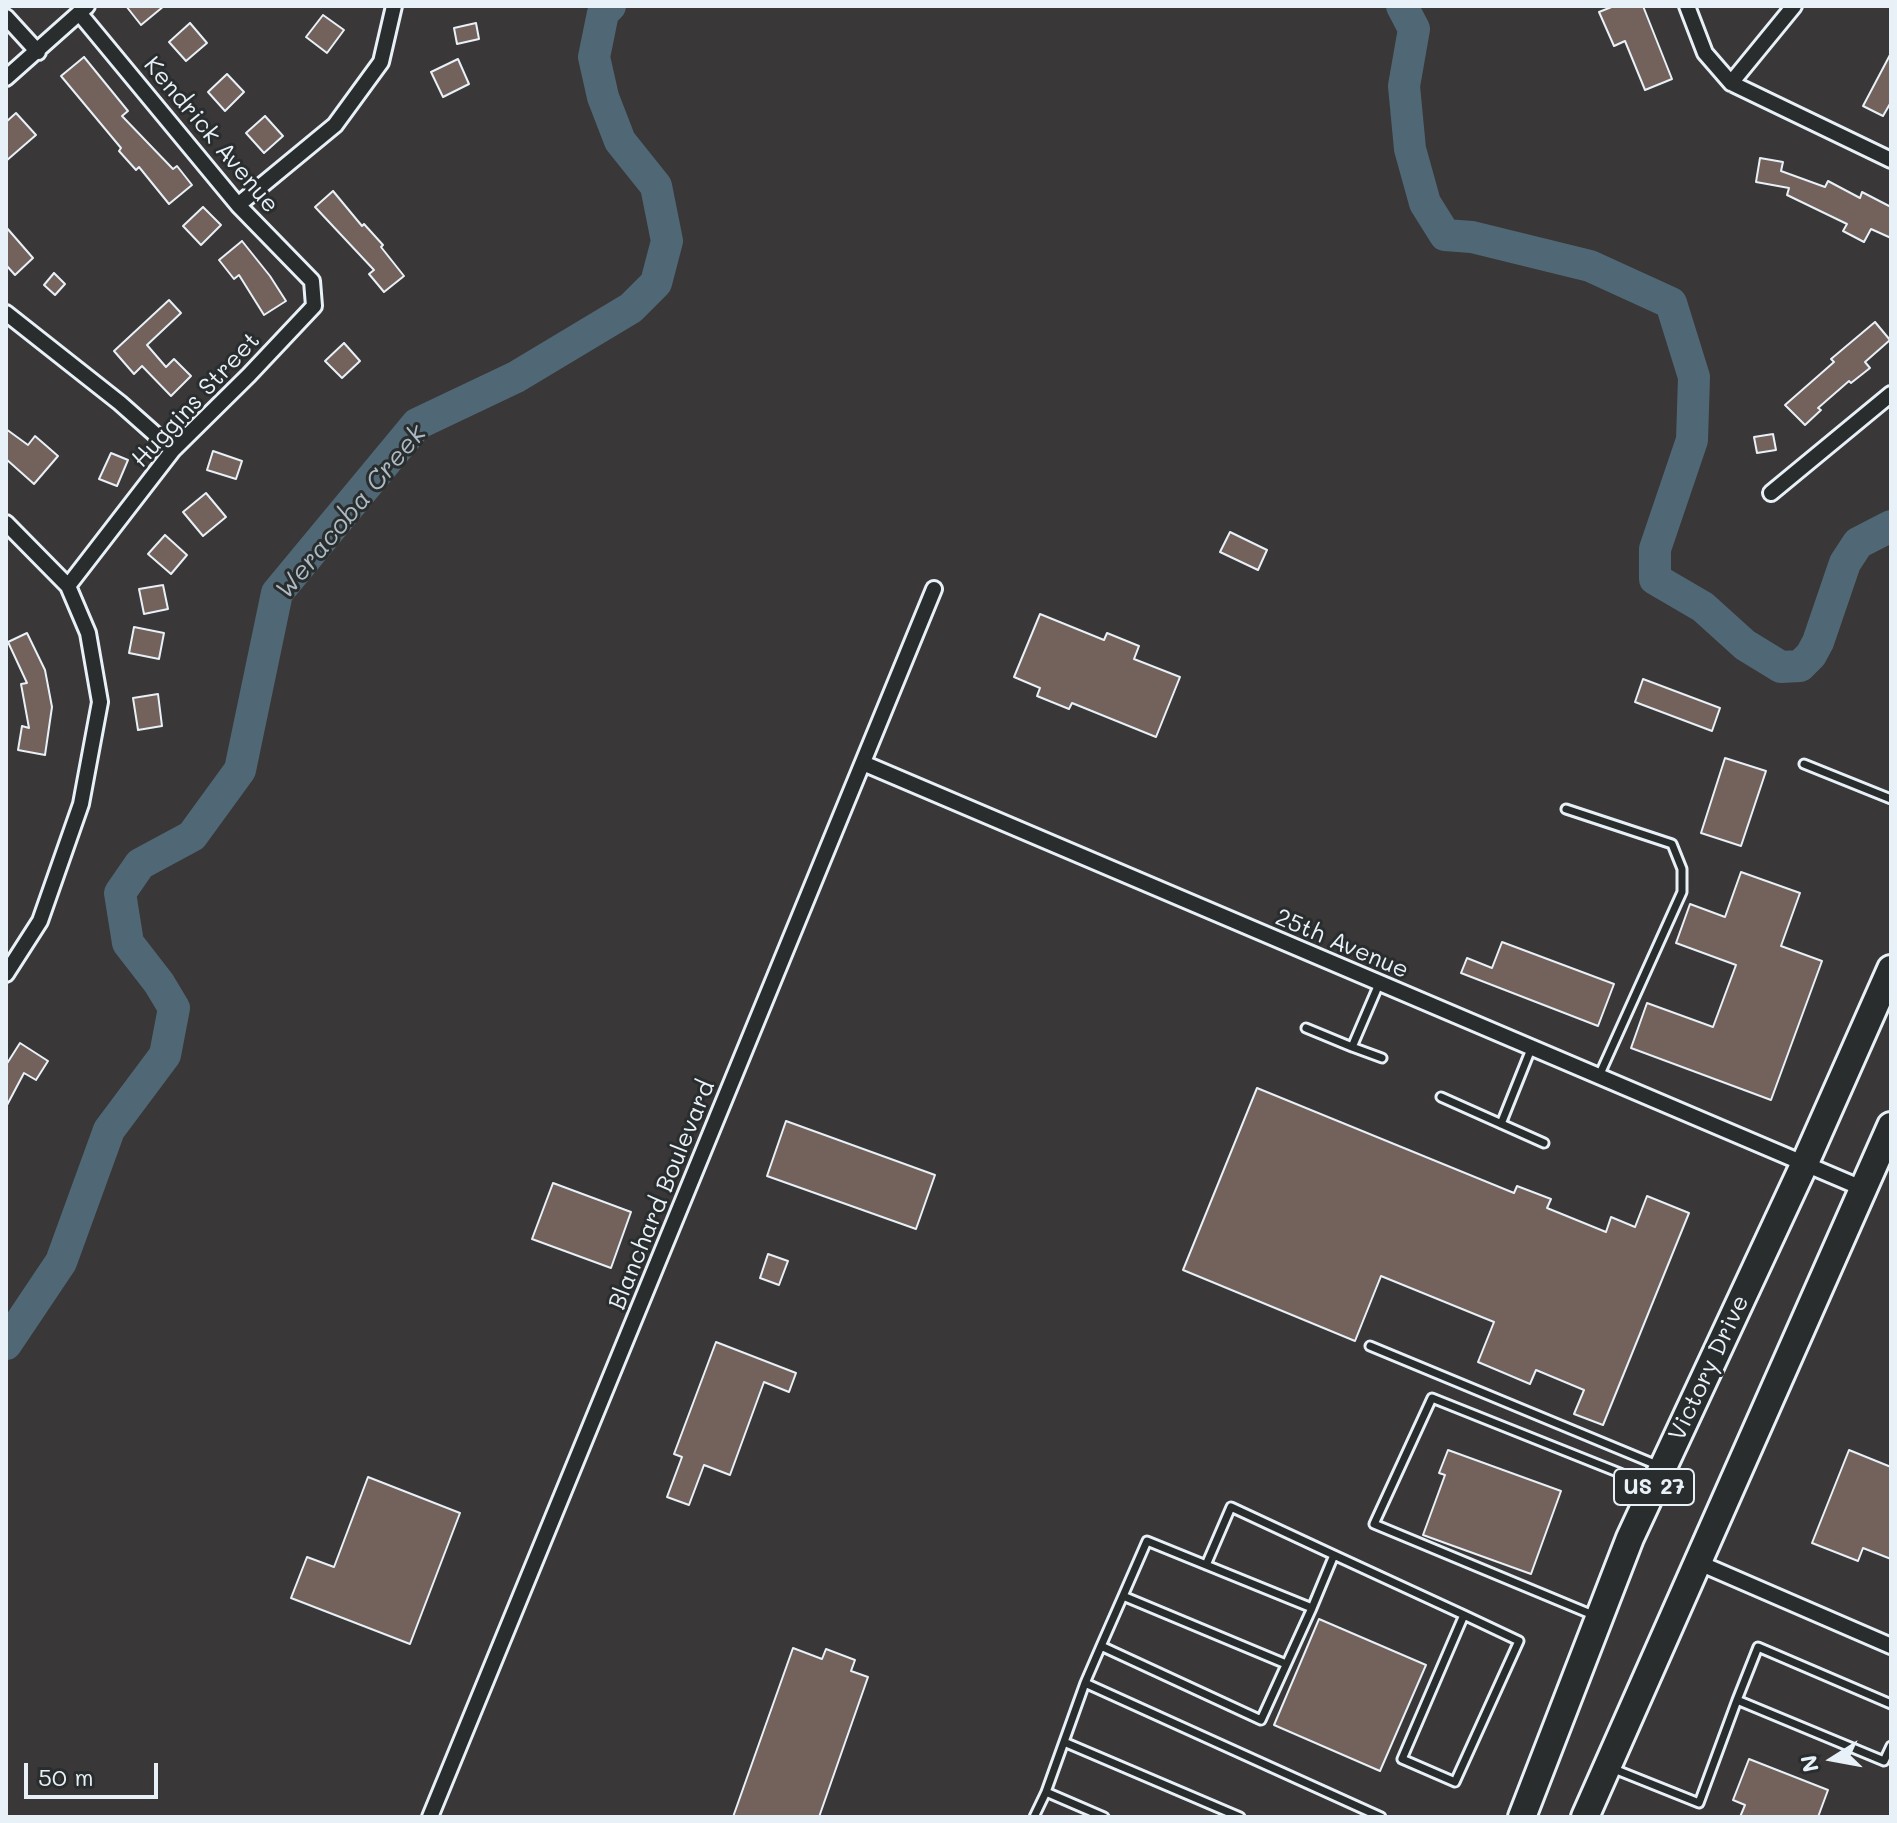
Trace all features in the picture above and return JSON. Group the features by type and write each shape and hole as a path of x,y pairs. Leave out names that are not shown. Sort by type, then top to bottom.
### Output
{"highway":[{"name":"Victory Drive","path":"1522,1817 1630,1538 1804,1165 1891,969"},
{"name":"US 27","path":"1585,1817 1891,1126"}],"street":[{"path":"238,205 335,125 381,62 394,6"},
{"path":"1687,6 1705,53 1731,83 1891,160"},
{"path":"1731,83 1794,6"},
{"path":"6,78 84,10"},
{"name":"Kendrick Avenue","path":"84,10 238,205 312,281"},
{"path":"6,17 38,52"},
{"name":"Huggins Street","path":"68,586 173,450 314,306 312,281"},
{"path":"6,313 120,403 173,450"},
{"path":"1771,493 1891,394"},
{"path":"6,523 68,586 88,633 100,702 81,804 40,921 6,974"},
{"name":"Blanchard Boulevard","path":"430,1817 934,589"},
{"name":"25th Avenue","path":"863,763 1864,1189"},
{"path":"1697,1562 1891,1646"}],"lane":[{"path":"1804,764 1891,799"},
{"path":"1566,809 1672,844 1682,869 1682,892 1598,1078"},
{"path":"1352,1047 1379,984"},
{"path":"1306,1028 1382,1058"},
{"path":"1501,1124 1531,1049"},
{"path":"1441,1097 1544,1143"},
{"path":"1370,1346 1658,1477"},
{"path":"1599,1617 1374,1524 1432,1398 1658,1477"},
{"path":"1206,1565 1231,1507 1464,1615 1519,1641 1455,1782 1402,1759 1464,1615"},
{"path":"1034,1817 1085,1683 1147,1541 1312,1608"},
{"path":"1101,1646 1261,1720 1334,1555"},
{"path":"1123,1596 1286,1664"},
{"path":"1608,1766 1699,1803 1758,1647 1891,1704"},
{"path":"1085,1683 1381,1817"},
{"path":"1737,1700 1884,1761 1891,1746"},
{"path":"1064,1742 1240,1817"},
{"path":"1046,1792 1104,1817"}],"building":[{"path":"126,6 164,6 141,25"},
{"path":"1614,6 1643,6 1672,79 1645,90 1625,41 1614,46 1599,12"},
{"path":"323,15 344,30 327,53 306,37"},
{"path":"190,23 207,43 186,61 169,42"},
{"path":"476,23 479,39 457,44 454,28"},
{"path":"1891,53 1891,102 1883,116 1863,106"},
{"path":"84,57 128,111 122,116 173,169 177,166 192,185 169,204 139,167 136,170 119,151 121,148 61,76"},
{"path":"458,59 469,84 443,97 431,72"},
{"path":"227,74 244,92 225,111 208,92"},
{"path":"16,113 36,135 6,161 6,122"},
{"path":"265,116 283,136 264,153 246,133"},
{"path":"1760,158 1783,162 1781,171 1825,187 1828,181 1860,198 1862,192 1891,207 1891,238 1871,229 1864,242 1843,231 1847,224 1787,195 1789,188 1756,182"},
{"path":"333,191 362,226 364,224 383,245 381,247 404,276 384,292 369,274 374,270 315,207"},
{"path":"203,207 221,225 201,245 183,226"},
{"path":"6,227 33,258 15,275 6,265"},
{"path":"242,241 286,301 264,315 239,275 234,279 219,260"},
{"path":"54,273 65,284 55,295 44,285"},
{"path":"169,300 181,313 147,345 166,367 174,359 191,376 171,396 142,366 134,374 114,351"},
{"path":"1875,322 1890,340 1865,362 1870,368 1851,383 1849,381 1818,408 1821,410 1805,425 1785,405 1834,362 1831,359"},
{"path":"344,343 360,361 342,378 325,361"},
{"path":"6,429 28,445 35,436 58,456 34,484 6,459"},
{"path":"1773,434 1776,450 1757,453 1754,437"},
{"path":"213,451 242,461 236,479 207,470"},
{"path":"111,453 128,460 117,486 99,479"},
{"path":"206,493 226,517 203,536 183,512"},
{"path":"1230,532 1267,550 1258,570 1220,552"},
{"path":"165,535 187,555 171,574 148,554"},
{"path":"163,585 168,609 144,614 139,589"},
{"path":"1040,614 1104,640 1107,633 1139,646 1134,659 1180,677 1156,737 1072,703 1069,709 1037,696 1040,688 1014,677"},
{"path":"134,627 164,633 159,659 129,653"},
{"path":"27,633 45,670 52,707 45,755 18,750 22,726 29,728 21,684 27,683 8,642"},
{"path":"1643,679 1720,708 1712,731 1635,702"},
{"path":"158,694 162,726 138,730 133,698"},
{"path":"1725,758 1766,771 1741,846 1701,833"},
{"path":"1741,872 1800,893 1781,946 1822,961 1771,1100 1631,1048 1647,1003 1713,1027 1736,965 1676,943 1690,904 1725,917"},
{"path":"1502,942 1614,984 1598,1026 1461,973 1467,958 1492,968"},
{"path":"20,1043 48,1061 36,1080 24,1073 6,1107 6,1065"},
{"path":"1257,1088 1514,1193 1517,1186 1551,1199 1547,1208 1606,1232 1611,1217 1635,1227 1647,1196 1689,1213 1603,1425 1574,1414 1584,1390 1536,1370 1530,1384 1478,1362 1494,1322 1381,1276 1355,1341 1183,1270"},
{"path":"786,1121 935,1175 916,1229 767,1176"},
{"path":"553,1183 631,1212 611,1268 532,1239"},
{"path":"768,1254 788,1261 779,1285 760,1278"},
{"path":"716,1342 796,1373 789,1392 764,1382 730,1475 704,1465 689,1505 667,1497 682,1457 674,1454"},
{"path":"1448,1450 1561,1491 1531,1574 1423,1535 1445,1475 1439,1473"},
{"path":"1849,1450 1891,1467 1891,1559 1863,1548 1858,1561 1812,1543"},
{"path":"368,1477 460,1513 410,1644 291,1598 307,1557 334,1567"},
{"path":"1319,1619 1426,1665 1380,1771 1274,1725"},
{"path":"793,1648 822,1659 826,1649 855,1660 851,1671 868,1677 819,1817 733,1817"},
{"path":"1749,1759 1828,1790 1818,1817 1740,1817 1745,1805 1733,1800"}],"waterway":[{"name":"Weracoba Creek","path":"6,1344 61,1262 109,1130 165,1055 174,1008 128,943 120,893 140,864 192,836 240,770 277,593 417,424 516,377 631,308 656,283 667,241 656,186 620,141 603,97 594,57 603,13 610,6"},
{"name":"Weracoba Creek","path":"1402,6 1414,29 1404,86 1410,149 1425,203 1445,235 1472,237 1590,266 1671,303 1694,377 1692,440 1655,549 1655,579 1703,607 1745,645 1781,667 1800,666 1818,642 1845,563 1858,543 1891,526"}]}
